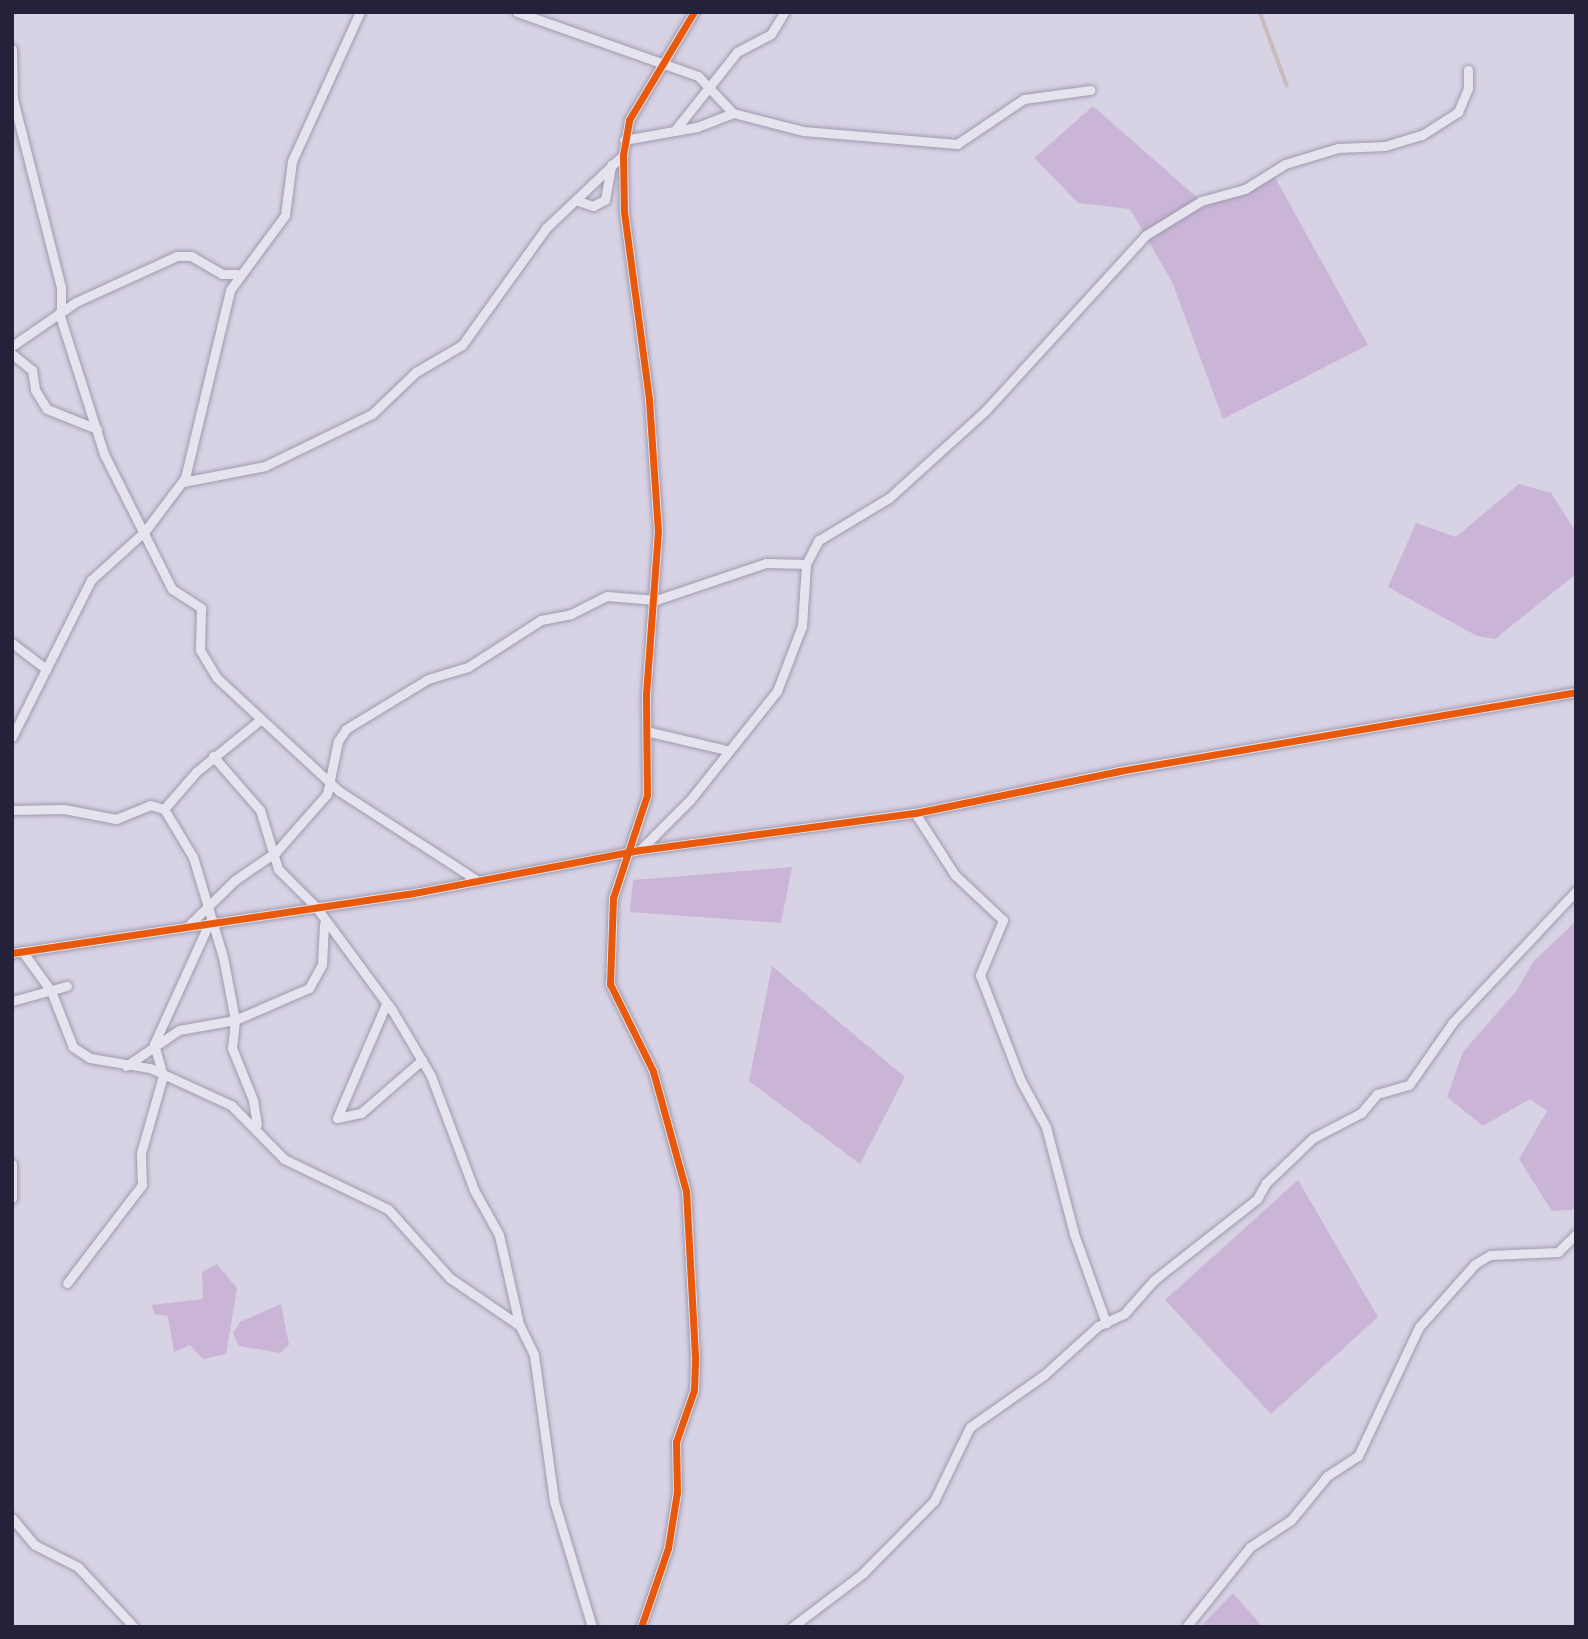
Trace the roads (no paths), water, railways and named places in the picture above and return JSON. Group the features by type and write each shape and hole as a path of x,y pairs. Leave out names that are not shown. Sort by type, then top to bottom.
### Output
{"street":[{"path":"12,737 91,580 145,531 183,482 200,400 238,274 279,226 292,160 360,12"},
{"path":"517,12 698,76 733,113"},
{"path":"641,1627 661,1579 670,1536 676,1442 694,1391 695,1356 686,1191 653,1071 610,984 613,898 648,795 650,732 647,671 656,600 656,474 632,301 624,140 629,120 694,12"},
{"path":"675,130 737,52 771,34 784,12"},
{"path":"12,49 13,99 61,287 60,312 97,429 127,504 145,531 172,589 201,608 200,650 217,678 331,782 475,879"},
{"path":"640,850 690,800 726,750 777,691 802,626 806,564 819,540 889,498 1002,395 1094,287 1146,236 1201,201 1245,189 1284,164 1338,148 1385,146 1422,135 1458,112 1468,88 1468,70"},
{"path":"624,140 675,130 733,113 803,131 957,144 1024,99 1090,90"},
{"path":"183,482 265,466 372,414 416,372 462,345 546,228 578,201 611,164 624,155"},
{"path":"578,201 593,206 605,200 611,164"},
{"path":"12,346 60,312 177,256 191,256 222,274 238,274"},
{"path":"12,354 32,370 35,390 47,409 97,429"},
{"path":"189,924 235,880 276,852 331,782 338,741 346,729 428,679 468,667 541,620 571,614 607,596 656,600 766,563 806,564"},
{"path":"12,643 46,669"},
{"path":"17,952 316,906 640,850 915,813 1119,771 1576,692"},
{"path":"12,718 23,714"},
{"path":"164,809 213,757 260,720"},
{"path":"650,732 726,750"},
{"path":"213,757 260,810 276,852 278,869 316,906 324,924 386,1004 422,1060 474,1190 499,1235 520,1326 534,1355 554,1501 592,1627"},
{"path":"12,810 64,809 116,819 150,805 164,809 193,857 235,1020 232,1048 253,1100 257,1125"},
{"path":"915,813 956,875 1003,920 980,975 1021,1081 1046,1127 1077,1244 1106,1323"},
{"path":"792,1627 862,1574 934,1501 970,1427 1106,1323 1125,1314 1154,1280 1257,1199 1266,1183 1313,1138 1361,1113 1377,1094 1409,1085 1453,1022 1576,891"},
{"path":"67,1283 142,1185 141,1153 163,1076 154,1044 210,921"},
{"path":"127,1066 154,1044 179,1030 235,1020 285,1001 319,979 324,924"},
{"path":"17,952 51,991 73,1047 90,1059 163,1076 231,1105 257,1125 297,1167 388,1209 450,1278 520,1326"},
{"path":"12,1001 67,986"},
{"path":"386,1004 337,1118 361,1113 422,1060"},
{"path":"12,1164 12,1198"},
{"path":"1186,1627 1250,1547 1291,1520 1327,1476 1358,1456 1419,1327 1475,1264 1490,1255 1558,1252 1576,1234"},
{"path":"12,1518 35,1545 78,1567 134,1627"}],"waterway":[{"path":"1260,12 1287,85"}]}
